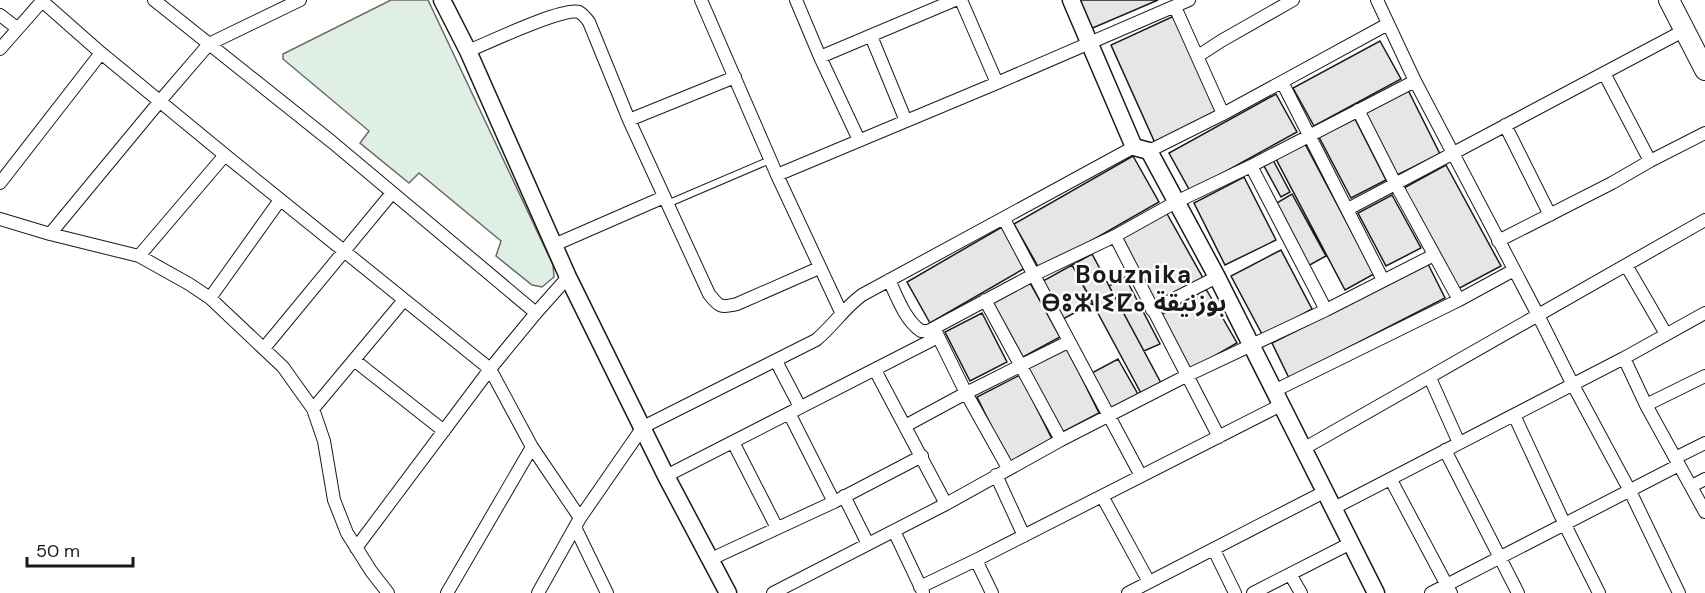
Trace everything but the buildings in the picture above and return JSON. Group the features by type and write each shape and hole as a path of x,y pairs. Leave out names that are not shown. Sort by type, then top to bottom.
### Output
{"main road":[{"path":"1669,0 1705,70"}],"street":[{"path":"154,0 332,142 536,313"},
{"path":"50,234 209,44 300,0"},
{"path":"442,0 468,51 568,277 644,427 666,476 728,593"},
{"path":"701,0 770,160 841,312"},
{"path":"796,0 859,140"},
{"path":"820,57 955,0"},
{"path":"961,0 998,83"},
{"path":"1071,0 1089,44 1141,149 1176,202 1217,278 1376,593"},
{"path":"777,175 1189,0"},
{"path":"1198,56 1293,0"},
{"path":"1377,0 1415,81 1630,491 1679,593"},
{"path":"0,50 42,1 159,101 490,369 577,523 607,593"},
{"path":"1175,7 1223,114"},
{"path":"468,51 550,17 571,12 582,14 589,22 629,120 709,294 719,305 737,304 819,268"},
{"path":"0,15 17,28"},
{"path":"538,593 577,523 644,427 816,340 828,330 841,312 861,295 1141,149 1223,114 1388,24"},
{"path":"1348,209 1685,30"},
{"path":"871,36 906,121"},
{"path":"0,183 101,53"},
{"path":"1604,73 1650,161"},
{"path":"629,120 735,77"},
{"path":"666,476 875,370 985,300 1115,236 1176,202 1415,81"},
{"path":"1282,82 1383,280"},
{"path":"1358,110 1458,300"},
{"path":"1504,125 1550,215"},
{"path":"1498,241 1705,133"},
{"path":"139,256 225,155"},
{"path":"1251,166 1326,310"},
{"path":"265,347 392,192"},
{"path":"210,298 280,200"},
{"path":"554,245 666,200"},
{"path":"0,219 139,256 210,298 265,347 284,367 313,409 324,441 338,513 356,548 388,593"},
{"path":"1004,219 1141,476"},
{"path":"1303,448 1705,220"},
{"path":"1115,236 1219,437"},
{"path":"773,593 1186,376 1326,310 1434,255"},
{"path":"1626,265 1665,334"},
{"path":"894,531 922,590 976,560 1219,437 1278,398 1514,270"},
{"path":"356,548 490,369 568,277"},
{"path":"1152,310 1217,278"},
{"path":"889,280 915,326 921,331 936,332"},
{"path":"313,409 404,300"},
{"path":"985,300 1061,440"},
{"path":"1334,508 1573,385 1705,313"},
{"path":"936,332 966,393 1008,468"},
{"path":"905,426 1068,342"},
{"path":"1624,358 1646,405 1705,512"},
{"path":"354,360 444,431"},
{"path":"776,361 794,410 839,499 868,544"},
{"path":"875,370 946,504"},
{"path":"1646,405 1705,376"},
{"path":"1430,378 1459,443"},
{"path":"1514,415 1599,593"},
{"path":"733,442 777,528"},
{"path":"1431,593 1449,589 1500,558 1630,491 1705,443"},
{"path":"447,593 532,447"},
{"path":"1445,450 1518,593"},
{"path":"711,560 839,499 922,456"},
{"path":"996,475 1024,536"},
{"path":"1692,486 1705,479"},
{"path":"1390,480 1449,589"},
{"path":"1128,593 1326,491"},
{"path":"1102,496 1149,582"},
{"path":"1253,593 1351,543"},
{"path":"1214,550 1235,593"},
{"path":"976,560 992,593"},
{"path":"1290,573 1301,593"}],"lane":[{"path":"666,200 770,160"}],"green space":[{"path":"391,0 428,0 553,265 554,277 542,287 532,285 496,256 501,241 419,173 409,183 360,143 369,131 283,59 283,54"}],"district":[{"name":"Bouznika ⴱⵓⵣⵏⵉⵇⴰ بوزنيقة","path":"1134,288"}]}
